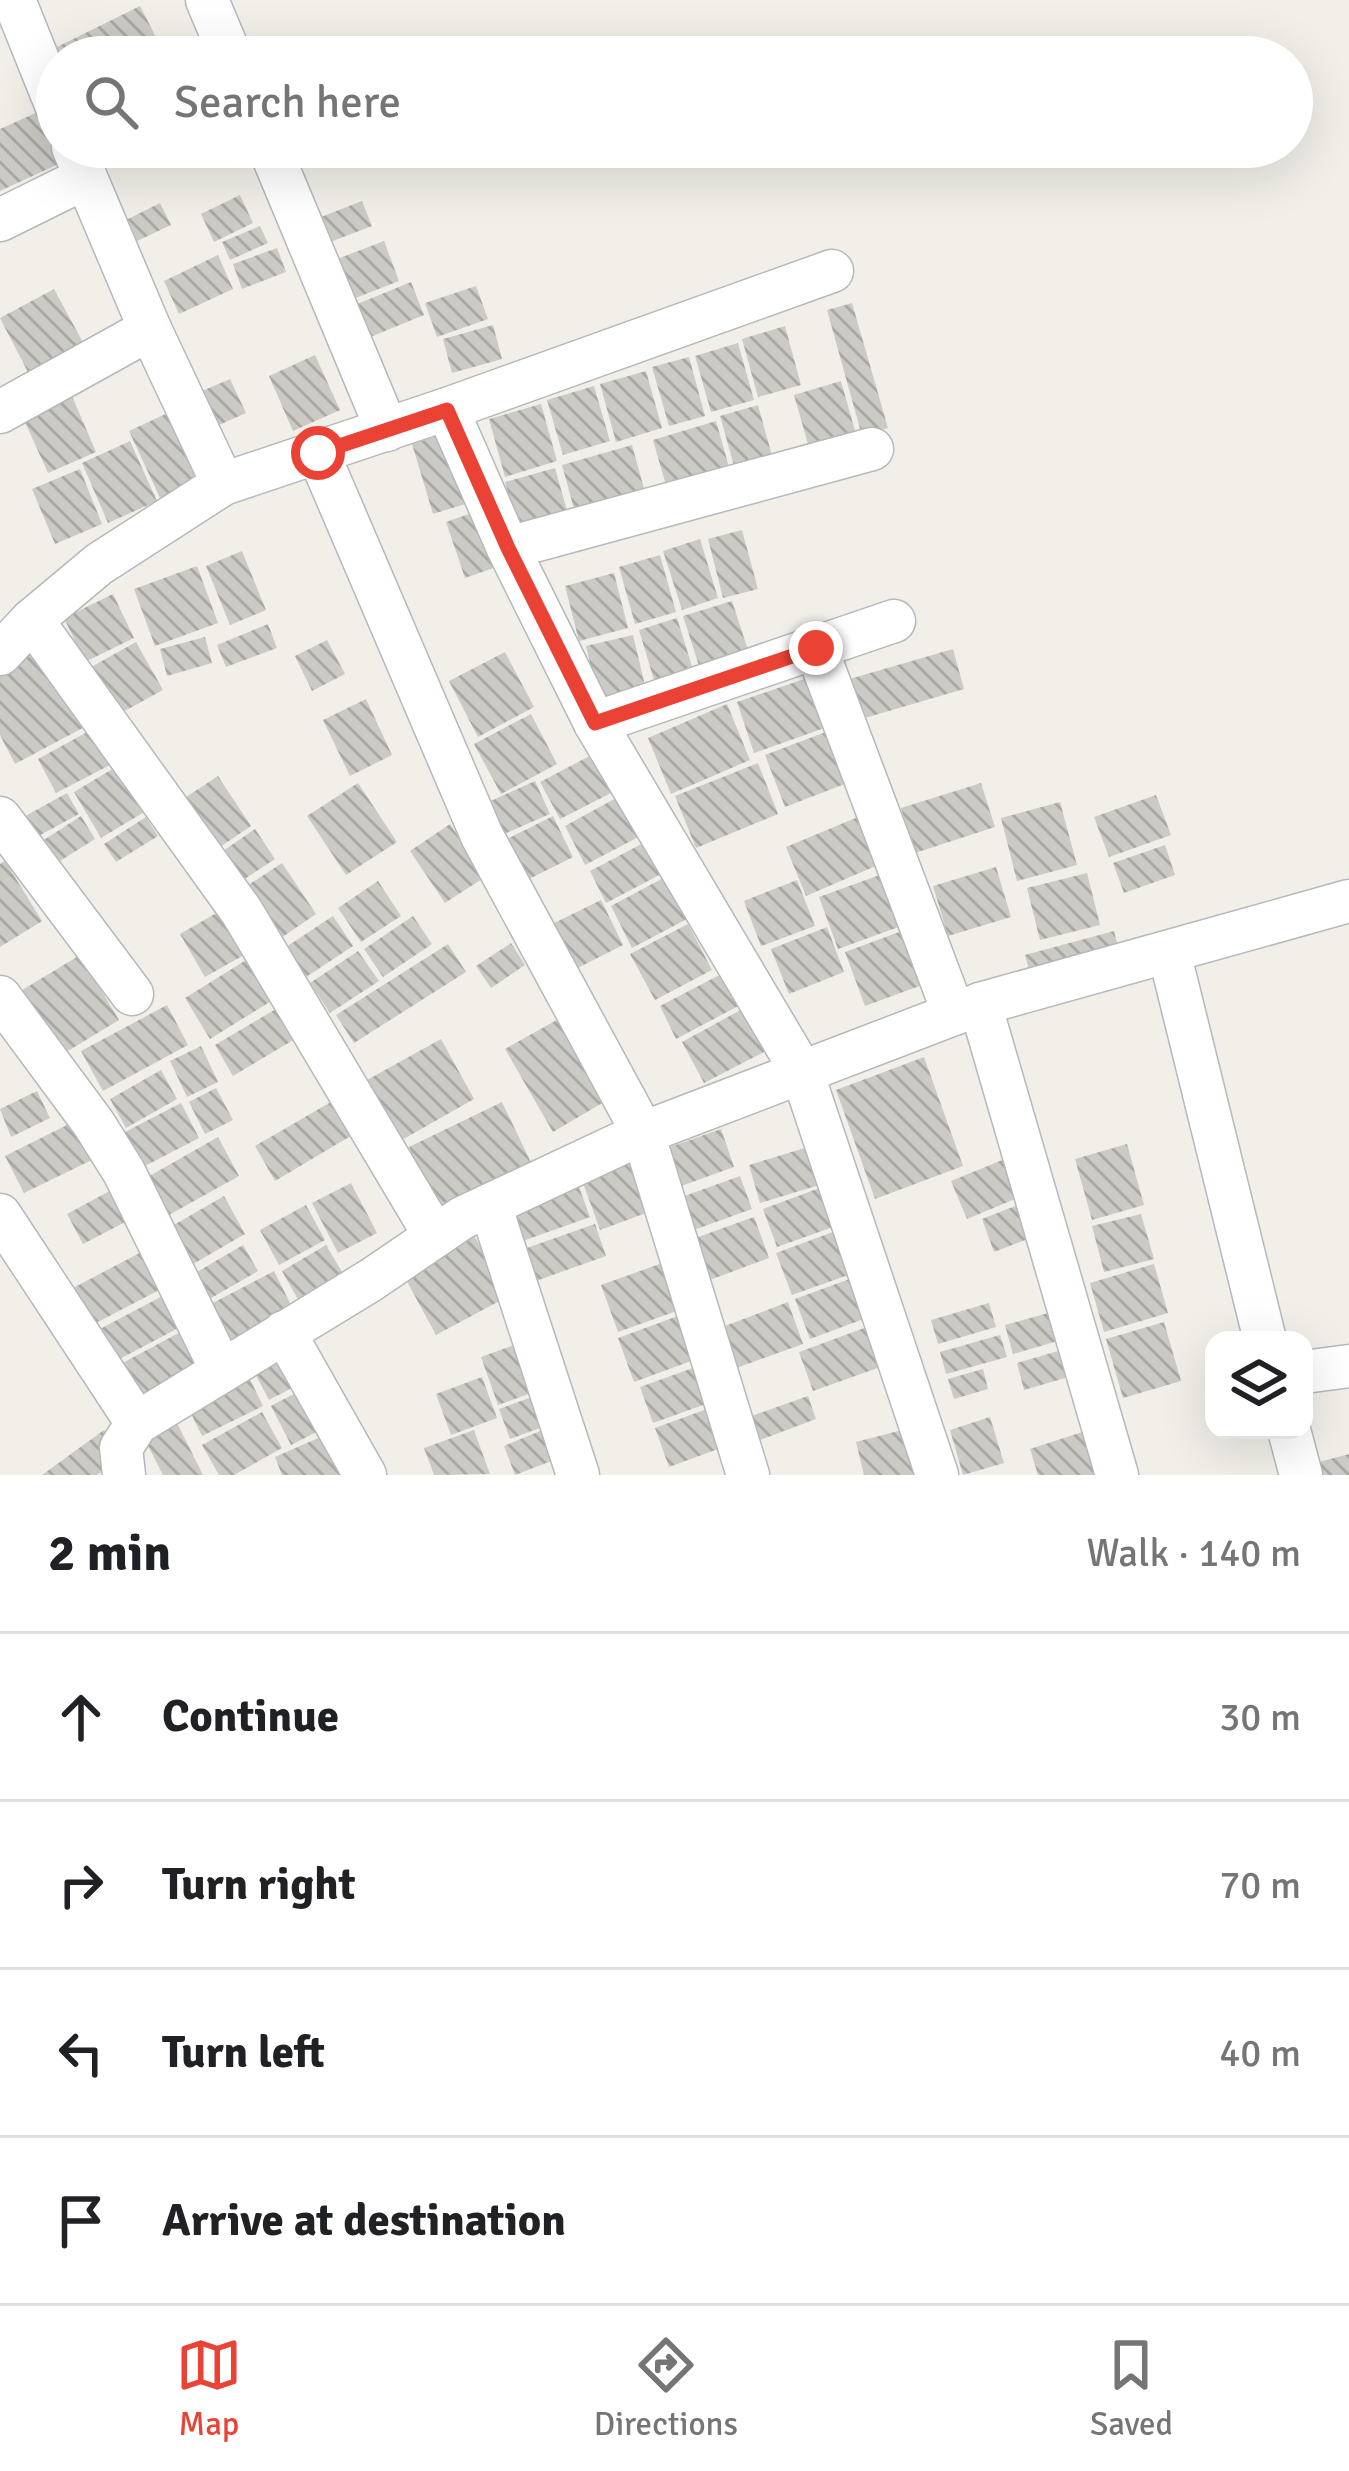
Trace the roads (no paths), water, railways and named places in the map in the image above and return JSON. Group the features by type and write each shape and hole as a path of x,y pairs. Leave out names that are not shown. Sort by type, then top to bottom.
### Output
{"street":[{"path":"207,0 222,36"},
{"path":"10,7 36,62"},
{"path":"0,220 72,168"},
{"path":"81,168 223,484"},
{"path":"277,168 387,430"},
{"path":"0,654 32,620 99,564 223,484 447,410 832,271"},
{"path":"0,412 150,329"},
{"path":"447,410 508,548 595,723 802,1072 937,1475"},
{"path":"508,548 872,448"},
{"path":"318,453 482,836 643,1133 748,1475"},
{"path":"32,620 242,912 435,1236"},
{"path":"595,723 894,621"},
{"path":"816,648 967,1009 1117,1475"},
{"path":"0,818 132,994"},
{"path":"124,1475 122,1448 136,1424 371,1280 461,1218 643,1133 967,1009 1349,901"},
{"path":"1169,952 1263,1331"},
{"path":"0,997 124,1172 222,1371"},
{"path":"490,1205 578,1475"},
{"path":"0,1215 136,1424"},
{"path":"284,1332 365,1475"},
{"path":"1313,1371 1349,1366"},
{"path":"1291,1439 1301,1475"}]}
